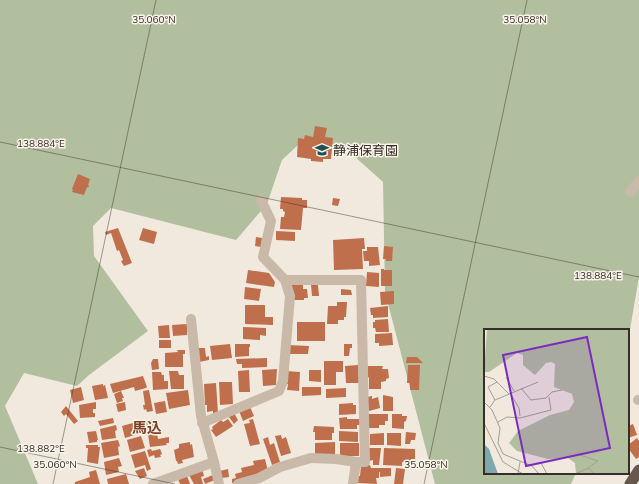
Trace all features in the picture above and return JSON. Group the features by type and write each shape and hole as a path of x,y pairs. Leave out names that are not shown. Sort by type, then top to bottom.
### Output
{"highway":[{"path":"630,484 639,470"}],"street":[{"path":"630,192 639,181"},
{"path":"202,423 279,391 283,381 290,296 285,280 263,257 271,220 260,200"},
{"path":"238,484 258,478 280,467 311,458 365,462 361,280 285,280"},
{"path":"191,319 202,423 219,484"},
{"path":"153,484 214,462"},
{"path":"352,484 356,462"}],"green space":[{"path":"0,0 639,0 639,277 629,335 629,329 484,329 484,474 576,474 571,484 435,484 385,292 383,182 344,147 298,145 282,160 267,204 236,240 111,208 93,226 94,256 148,331 89,375 77,386 24,373 5,406 38,484 0,484"}],"building":[{"path":"315,126 327,128 325,137 333,138 331,159 323,159 323,162 311,161 311,159 297,157 298,138 304,139 305,135 313,137"},
{"path":"78,174 90,179 88,188 87,187 84,195 72,192"},
{"path":"281,197 302,198 302,200 307,200 307,208 303,208 301,230 280,229 281,217 284,217 285,212 283,209 280,209"},
{"path":"333,198 340,199 338,206 332,205"},
{"path":"118,228 132,263 124,266 121,261 123,260 119,250 117,251 111,233 106,235 105,232"},
{"path":"143,228 157,232 154,244 139,240"},
{"path":"276,231 295,232 295,241 276,240"},
{"path":"256,237 262,238 261,247 255,246"},
{"path":"364,238 365,249 362,249 363,269 334,270 333,240"},
{"path":"384,246 393,247 392,261 386,261 386,259 383,259"},
{"path":"367,247 378,247 380,265 369,266 369,261 364,261 363,251 367,251"},
{"path":"381,269 392,270 392,286 381,286"},
{"path":"248,270 269,273 275,282 274,287 246,283"},
{"path":"367,272 379,273 379,287 366,286"},
{"path":"291,285 303,285 303,289 307,289 308,298 304,298 304,300 292,300"},
{"path":"311,285 318,285 319,296 312,296"},
{"path":"245,287 261,289 259,301 244,299"},
{"path":"341,289 351,290 352,295 341,295"},
{"path":"394,291 394,304 381,305 380,292"},
{"path":"337,302 347,302 346,317 344,317 344,320 338,320 338,324 327,324 328,306 337,306"},
{"path":"245,305 265,305 265,317 273,317 273,325 245,324"},
{"path":"388,306 388,317 373,318 373,315 371,315 370,308"},
{"path":"388,319 389,332 376,332 375,328 373,328 373,322 375,322 375,320"},
{"path":"297,322 325,322 325,341 297,341"},
{"path":"187,324 187,335 173,336 172,325"},
{"path":"169,325 170,338 159,338 158,326"},
{"path":"243,327 266,328 266,336 260,335 260,340 243,339"},
{"path":"392,333 393,345 379,346 379,343 375,343 375,334"},
{"path":"159,340 171,340 171,348 159,348"},
{"path":"230,344 232,358 212,360 210,346"},
{"path":"235,344 250,344 249,356 235,357"},
{"path":"344,344 352,344 349,356 344,356"},
{"path":"288,345 309,346 308,354 287,354"},
{"path":"197,348 205,348 206,357 209,356 209,360 199,362"},
{"path":"177,350 185,350 185,354 183,354 183,367 165,367 165,353 178,352"},
{"path":"407,357 417,357 423,363 406,363"},
{"path":"267,358 267,367 242,368 242,364 237,364 236,359"},
{"path":"153,359 158,359 159,369 152,370 151,363"},
{"path":"324,361 343,361 343,372 336,372 336,385 324,385"},
{"path":"358,365 359,383 346,383 345,366"},
{"path":"408,365 420,365 419,390 410,390 410,383 407,383"},
{"path":"368,366 383,366 382,369 388,369 389,378 386,379 386,381 381,382 381,389 369,389 369,377 367,378"},
{"path":"277,369 276,385 263,386 262,370"},
{"path":"249,370 250,392 239,392 238,371"},
{"path":"309,370 321,370 321,382 309,381"},
{"path":"169,371 178,371 179,375 184,375 184,389 171,389"},
{"path":"286,371 300,372 299,391 287,390 288,384 284,384"},
{"path":"152,372 161,372 162,375 164,375 164,381 168,381 168,389 153,390"},
{"path":"143,376 147,387 146,388 135,391 134,387 113,393 110,384"},
{"path":"219,382 232,382 233,404 220,405"},
{"path":"216,383 218,413 213,413 213,411 207,412 207,405 205,405 204,384"},
{"path":"103,384 103,386 105,385 108,398 95,400 92,386"},
{"path":"81,387 84,400 73,403 70,390"},
{"path":"302,387 321,387 321,395 302,396"},
{"path":"346,388 346,397 326,398 326,389"},
{"path":"149,390 153,411 147,412 146,409 144,410 143,405 145,405 143,391"},
{"path":"188,390 190,405 169,409 166,393"},
{"path":"121,391 124,398 122,398 123,401 117,403 114,394"},
{"path":"383,395 393,397 393,411 383,411"},
{"path":"372,396 372,399 378,397 380,408 369,411 367,397"},
{"path":"165,401 167,412 156,414 154,403"},
{"path":"96,402 96,409 93,409 95,417 80,418 79,405"},
{"path":"125,402 126,410 118,412 116,404"},
{"path":"353,403 353,405 356,405 356,414 339,415 339,404"},
{"path":"66,406 78,421 74,424 66,414 64,416 61,412"},
{"path":"250,407 254,416 243,421 239,411"},
{"path":"234,413 238,420 234,424 229,417"},
{"path":"368,414 388,414 388,421 385,421 385,425 379,425 379,428 369,428"},
{"path":"392,414 402,414 402,416 407,416 406,421 404,422 404,429 392,428"},
{"path":"347,417 347,419 361,419 361,425 357,425 357,429 340,429 339,418"},
{"path":"113,418 114,423 100,426 98,421"},
{"path":"228,419 233,426 216,437 211,430 213,429 212,427 221,420 223,422"},
{"path":"253,419 260,444 250,446 244,424 250,423 249,420"},
{"path":"153,420 154,427 156,426 158,439 169,437 169,443 166,443 167,445 150,447 146,421"},
{"path":"140,421 143,431 125,438 122,426"},
{"path":"633,424 637,435 629,438 629,426"},
{"path":"116,425 116,438 102,440 100,429"},
{"path":"314,426 334,427 332,440 315,440 315,432 313,432"},
{"path":"96,431 97,442 89,443 87,432"},
{"path":"339,431 358,432 358,442 339,441"},
{"path":"406,432 416,433 415,440 411,440 410,444 405,444"},
{"path":"384,433 384,445 370,445 370,434"},
{"path":"387,433 401,433 401,446 387,445"},
{"path":"281,435 282,439 286,437 291,453 281,456 275,436"},
{"path":"141,436 145,448 130,452 127,440"},
{"path":"268,437 270,445 274,443 280,462 272,465 263,439"},
{"path":"637,438 639,441 639,457 636,459 629,449 629,444"},
{"path":"118,440 120,446 118,447 119,455 104,458 101,443"},
{"path":"190,442 190,445 192,444 194,457 182,460 183,463 178,464 174,450 179,448 179,444"},
{"path":"335,442 335,455 315,455 315,443"},
{"path":"340,443 359,443 359,456 340,456"},
{"path":"86,445 98,445 98,447 100,447 98,464 87,462 88,448 86,448"},
{"path":"369,448 381,448 379,465 373,465 373,460 369,461"},
{"path":"384,448 415,449 415,459 411,459 411,463 402,462 402,466 383,465"},
{"path":"151,449 152,451 160,449 162,454 160,455 161,457 155,458 154,455 149,457 147,450"},
{"path":"145,451 151,469 147,471 145,465 135,468 131,455"},
{"path":"119,458 122,466 118,467 119,472 106,475 104,462"},
{"path":"265,459 268,471 259,476 232,483 232,479 236,478 235,474 242,472 241,468 254,465 253,461"},
{"path":"370,465 371,468 391,468 391,476 380,477 379,472 379,478 376,478 377,484 358,483 358,476 360,476 361,466"},
{"path":"144,468 147,476 140,479 135,471"},
{"path":"396,468 405,469 403,484 394,484"},
{"path":"202,469 204,476 201,477 203,484 194,484 189,475"},
{"path":"228,469 229,477 222,478 220,471"},
{"path":"96,470 100,484 75,484 75,482 90,477 89,472"},
{"path":"126,474 129,484 108,484 107,479"},
{"path":"213,475 215,480 205,484 203,479"},
{"path":"187,476 190,484 180,484 178,479"}],"place":[{"name":"静浦保育園","path":"322,150"}],"district":[{"name":"馬込","path":"147,428"}]}
